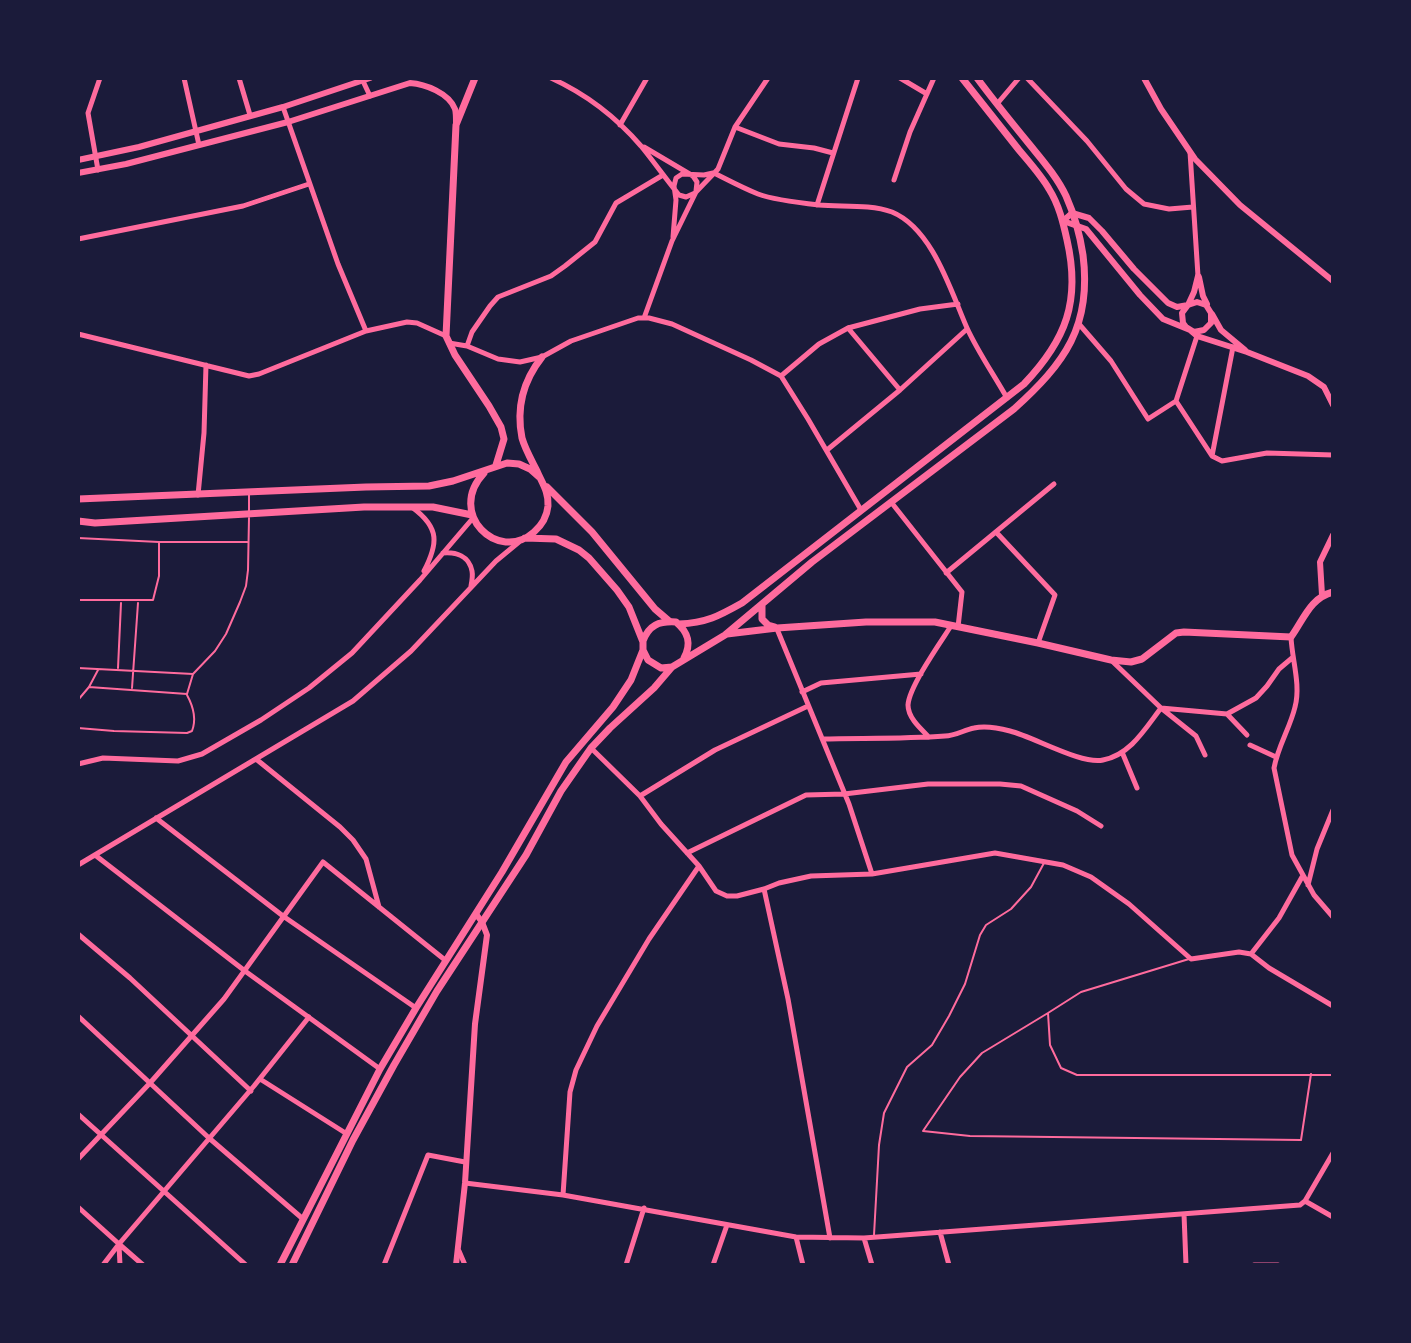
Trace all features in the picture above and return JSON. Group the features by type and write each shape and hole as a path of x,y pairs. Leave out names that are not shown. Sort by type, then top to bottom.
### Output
{"main road":[{"path":"475,78 456,125 448,339 501,427 503,443 496,465"},
{"path":"280,1265 380,1069 566,762 613,707 631,680 648,631 658,623 699,623 742,603 1024,384 1059,340 1070,312 1073,273 1058,206 1047,185 962,78"},
{"path":"524,538 556,539 589,558 629,607 645,656 651,664 661,668 676,664 725,635 812,562 1014,409 1039,386 1065,353 1079,324 1086,286 1081,242 1066,196 1052,173 977,78"},
{"path":"485,471 476,480 471,492 472,516 478,527 498,540 510,542 532,534 547,513 548,500 522,440 521,399 525,384 542,357"},
{"path":"78,499 429,486 485,471 496,465 519,464 530,469 592,532 655,609 686,632 689,642 687,653 591,748 568,781 526,855 437,991 394,1065 353,1140 292,1265"},
{"path":"78,521 95,523 364,507 433,507 472,516"},
{"path":"725,635 866,622 935,622 1131,662 1142,659 1176,633 1291,637 1310,606 1322,595 1333,592"},
{"path":"762,605 762,619 777,628"}],"street":[{"path":"98,170 88,113 100,78"},
{"path":"184,78 199,145"},
{"path":"239,78 250,115"},
{"path":"551,78 594,102 620,125 640,144 682,197 690,197 696,192 720,165 735,127 768,78"},
{"path":"620,125 647,78"},
{"path":"817,205 858,78"},
{"path":"900,78 927,94"},
{"path":"894,180 910,132 934,78"},
{"path":"997,104 1019,78"},
{"path":"1027,78 1087,141 1126,189 1144,204 1169,209 1193,207"},
{"path":"1144,78 1195,159 1240,205 1333,281"},
{"path":"78,160 139,147 283,107 365,79 370,96"},
{"path":"78,173 288,122 410,83 421,83 452,104 456,125"},
{"path":"283,107 338,264 366,331"},
{"path":"735,127 779,144 833,153"},
{"path":"640,144 690,174 697,182 696,192 672,241 644,318"},
{"path":"1190,151 1198,276 1203,296 1221,330 1247,352"},
{"path":"672,241 676,200 674,182 679,175 714,173 761,195 817,205 891,212 908,222 926,241 958,304 967,329 1007,398"},
{"path":"467,346 472,332 498,297 542,280 565,266 595,242 616,203 663,175"},
{"path":"78,239 243,206 309,184"},
{"path":"1072,213 1089,218 1161,298 1177,307 1202,303 1209,309 1212,318 1208,327 1199,332 1163,319 1086,229 1063,221 1072,213"},
{"path":"1198,276 1182,318 1190,330 1197,336 1308,376 1324,387 1333,405"},
{"path":"781,376 819,344 848,328 920,309 958,304"},
{"path":"78,334 249,376 366,331 407,322 417,323 448,339 508,361 520,362 542,357 584,336 623,323 644,318 659,320 781,376 861,510"},
{"path":"1079,324 1111,361 1148,419 1176,401 1197,336"},
{"path":"848,328 900,390"},
{"path":"827,450 967,329"},
{"path":"1212,456 1233,347"},
{"path":"198,495 206,365"},
{"path":"1324,387 1333,384"},
{"path":"1176,401 1212,456 1222,461 1267,453 1333,455"},
{"path":"946,573 1054,484"},
{"path":"891,502 962,592 955,626 922,674 908,708 929,737"},
{"path":"413,507 424,516 435,538 434,548 420,580"},
{"path":"78,764 103,758 178,761 202,754 261,720 309,688 352,653 420,580 472,516"},
{"path":"996,532 1055,595 1038,643"},
{"path":"1322,595 1320,562 1333,535"},
{"path":"78,865 353,701 411,651 496,561 524,538"},
{"path":"442,553 453,552 467,560 472,571 471,587"},
{"path":"777,628 844,794 872,874"},
{"path":"1291,637 1298,689 1296,706 1276,757 1274,768 1278,797 1292,855 1314,895 1333,917"},
{"path":"1161,708 1227,714 1256,698 1292,658"},
{"path":"1111,660 1161,708 1196,736 1205,755"},
{"path":"802,692 821,683 922,674"},
{"path":"640,796 715,750 808,706"},
{"path":"822,739 950,736 984,727 1029,737 1089,761 1109,759 1122,752 1139,738 1161,708"},
{"path":"1227,714 1247,735"},
{"path":"1250,745 1276,757"},
{"path":"591,748 640,796 716,891 727,896 811,876 872,874 995,853 1063,865 1102,884 1191,959 1239,952 1251,954 1333,1006"},
{"path":"1122,752 1137,788"},
{"path":"256,759 353,840 366,859 379,908"},
{"path":"687,853 806,795 844,794 928,784 1012,785 1032,790 1101,826"},
{"path":"1308,885 1317,849 1333,810"},
{"path":"156,818 283,916 416,1008"},
{"path":"95,855 245,971 380,1069"},
{"path":"78,1159 224,999 323,862 445,960"},
{"path":"563,1195 570,1092 580,1060 649,939 699,866"},
{"path":"1251,954 1279,918 1302,876"},
{"path":"764,889 788,999 830,1239"},
{"path":"456,1265 465,1183 475,1024 487,935 476,914"},
{"path":"78,934 251,1091"},
{"path":"78,1016 209,1138 303,1219"},
{"path":"103,1265 251,1091 309,1017"},
{"path":"260,1079 347,1134"},
{"path":"78,1114 245,1265"},
{"path":"465,1183 644,1208 796,1237 864,1238 1300,1205 1333,1153"},
{"path":"384,1265 428,1155 465,1162"},
{"path":"1305,1201 1333,1217"},
{"path":"78,1207 143,1265"},
{"path":"626,1265 644,1208"},
{"path":"1184,1214 1186,1265"},
{"path":"713,1265 727,1225"},
{"path":"940,1232 949,1265"},
{"path":"796,1237 803,1265"},
{"path":"864,1238 872,1265"},
{"path":"119,1244 120,1265"},
{"path":"458,1249 465,1265"},
{"path":"1254,1265 1278,1265"}],"lane":[{"path":"78,728 192,731 194,713 187,694 193,674 215,651 233,619 246,586 249,493"},
{"path":"78,538 249,542"},
{"path":"78,600 153,600 159,576 159,542"},
{"path":"118,670 121,601"},
{"path":"132,690 138,601"},
{"path":"78,668 193,674"},
{"path":"78,700 98,669"},
{"path":"89,687 187,694"},
{"path":"874,1237 879,1145 884,1113 907,1067 932,1045 949,1016 965,984 986,925 1011,909 1031,887 1045,862"},
{"path":"1191,959 1081,992 982,1053 960,1077 923,1131 970,1136 1301,1140 1311,1074"},
{"path":"1048,1013 1050,1045 1061,1068 1077,1075 1333,1075"}]}
